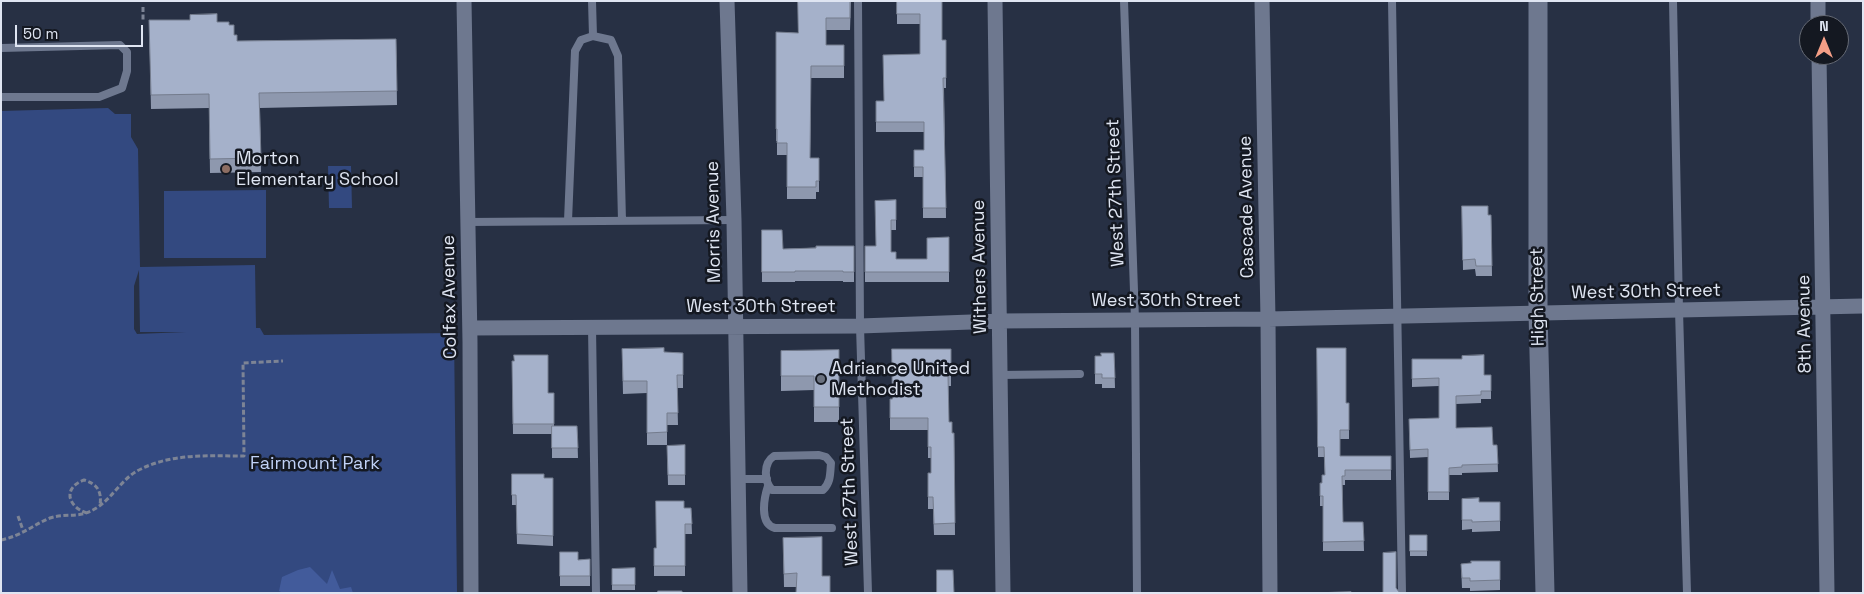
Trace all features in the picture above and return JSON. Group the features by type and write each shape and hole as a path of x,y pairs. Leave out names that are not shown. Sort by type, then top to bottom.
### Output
{"street":[{"name":"Colfax Avenue","path":"464,1 470,328 471,593"},
{"name":"Morris Avenue","path":"727,1 734,220 740,593"},
{"name":"Withers Avenue","path":"995,1 1003,593"},
{"name":"Cascade Avenue","path":"1262,1 1268,319 1270,593"},
{"name":"High Street","path":"1538,1 1538,312 1545,593"},
{"path":"1818,1 1818,15"},
{"name":"8th Avenue","path":"1819,65 1827,593"},
{"name":"West 30th Street","path":"470,328 860,326 999,321 1268,319 1863,306"}],"lane":[{"path":"592,1 593,36"},
{"name":"West 27th Street","path":"858,1 860,326 868,593"},
{"name":"West 27th Street","path":"1124,1 1135,320 1137,593"},
{"path":"1392,1 1402,593"},
{"path":"1674,1 1679,310 1687,593"},
{"path":"568,221 575,51 581,40 593,36 611,40 618,56 622,221"},
{"path":"1,48 120,45 127,52 126,71 122,88 99,96 1,97"},
{"path":"468,222 734,220"},
{"path":"592,327 596,593"},
{"path":"1000,375 1080,374"},
{"path":"767,482 772,490 781,492 823,490 830,478 831,463 826,457 819,455 774,456 768,460 764,509 766,522 770,527 832,528"},
{"path":"738,479 767,482"}],"path":[{"path":"143,7 143,22"},
{"path":"1,540 24,533 52,518 78,516 88,513 100,505 133,473 150,465 179,458 244,456 243,363 283,361"},
{"path":"88,513 74,506 70,499 71,489 77,483 84,480 95,485 99,489 101,497 100,505"},
{"path":"18,516 24,533"}],"green space":[{"name":"Fairmount Park","path":"108,108 115,114 131,114 131,137 138,149 140,267 255,265 256,328 260,328 264,335 454,333 457,593 1,593 1,111","holes":["139,270 140,332 186,332 137,334 134,329 134,286"]},
{"path":"328,166 351,166 352,208 329,208"},
{"path":"266,190 266,258 164,258 164,191"}],"shaded area":[{"path":"310,567 327,584 332,570 340,589 351,587 353,593 283,593 279,591 282,577"}],"building":[{"path":"798,1 850,1 850,18 826,18 826,45 844,45 844,66 811,66 810,158 819,158 819,181 816,181 816,187 787,187 787,143 777,143 776,32 798,33"},
{"path":"897,1 942,1 942,40 946,40 946,78 943,78 946,208 923,208 923,167 914,167 914,150 924,150 924,122 876,122 876,101 884,101 883,55 920,54 920,14 897,14"},
{"name":"Morton Elementary School","path":"217,14 217,22 229,22 229,25 234,25 234,35 237,35 237,41 396,39 397,91 259,93 261,158 210,159 209,94 151,95 149,20 190,20 190,15"},
{"path":"896,200 896,220 891,220 891,252 896,252 896,259 927,259 927,238 949,237 949,272 865,272 865,246 876,246 875,201"},
{"path":"1462,206 1488,206 1488,215 1491,215 1492,266 1476,266 1475,259 1463,260"},
{"path":"762,230 782,230 783,249 816,248 816,246 854,246 854,272 762,272"},
{"path":"664,348 664,352 683,353 683,375 677,375 678,413 667,413 667,432 647,433 647,381 623,381 622,349"},
{"path":"1317,348 1346,348 1346,403 1349,403 1349,430 1340,430 1340,456 1391,456 1391,470 1345,470 1345,476 1342,476 1343,522 1363,522 1364,541 1323,542 1323,496 1320,496 1320,483 1322,483 1322,475 1325,475 1324,447 1318,447"},
{"path":"892,349 951,349 951,375 948,375 949,422 952,422 952,433 954,433 955,523 934,524 933,497 928,497 928,473 931,473 931,447 928,447 928,418 890,418"},
{"path":"839,350 839,407 814,407 814,376 781,376 781,351"},
{"path":"1101,353 1114,353 1115,378 1102,378 1102,374 1095,374 1095,356 1101,356"},
{"path":"514,355 548,355 548,393 554,393 554,424 513,424 512,361 514,361"},
{"path":"1484,355 1484,375 1491,375 1491,391 1481,391 1481,395 1456,396 1456,428 1492,427 1493,445 1497,445 1498,464 1462,465 1462,467 1449,468 1449,492 1428,492 1428,449 1410,450 1409,419 1439,418 1439,378 1412,379 1412,359 1462,359 1462,356"},
{"path":"552,426 577,426 578,448 552,448"},
{"path":"685,445 685,475 668,475 667,446"},
{"path":"512,474 544,474 544,478 553,478 553,536 517,534 516,495 512,495"},
{"path":"1479,498 1479,502 1500,502 1500,521 1472,522 1472,520 1462,520 1462,499"},
{"path":"656,501 684,501 684,508 691,508 692,524 685,524 685,566 654,566"},
{"path":"1410,535 1427,535 1427,551 1410,551"},
{"path":"822,537 822,576 830,576 830,593 796,593 797,573 784,574 783,538"},
{"path":"560,552 578,552 578,560 590,559 590,576 560,576"},
{"path":"1396,552 1396,588 1400,593 1383,593 1383,553"},
{"path":"1471,561 1500,561 1500,580 1470,581 1470,578 1462,578 1461,564 1471,563"},
{"path":"635,568 635,585 612,585 612,569"},
{"path":"937,570 953,570 954,593 937,593"},
{"path":"658,591 682,591 682,593 658,593"},
{"path":"1351,592 1351,593 1316,593"}],"place":[{"name":"Morton Elementary School","path":"226,169"},
{"name":"Adriance United Methodist","path":"821,379"}]}
